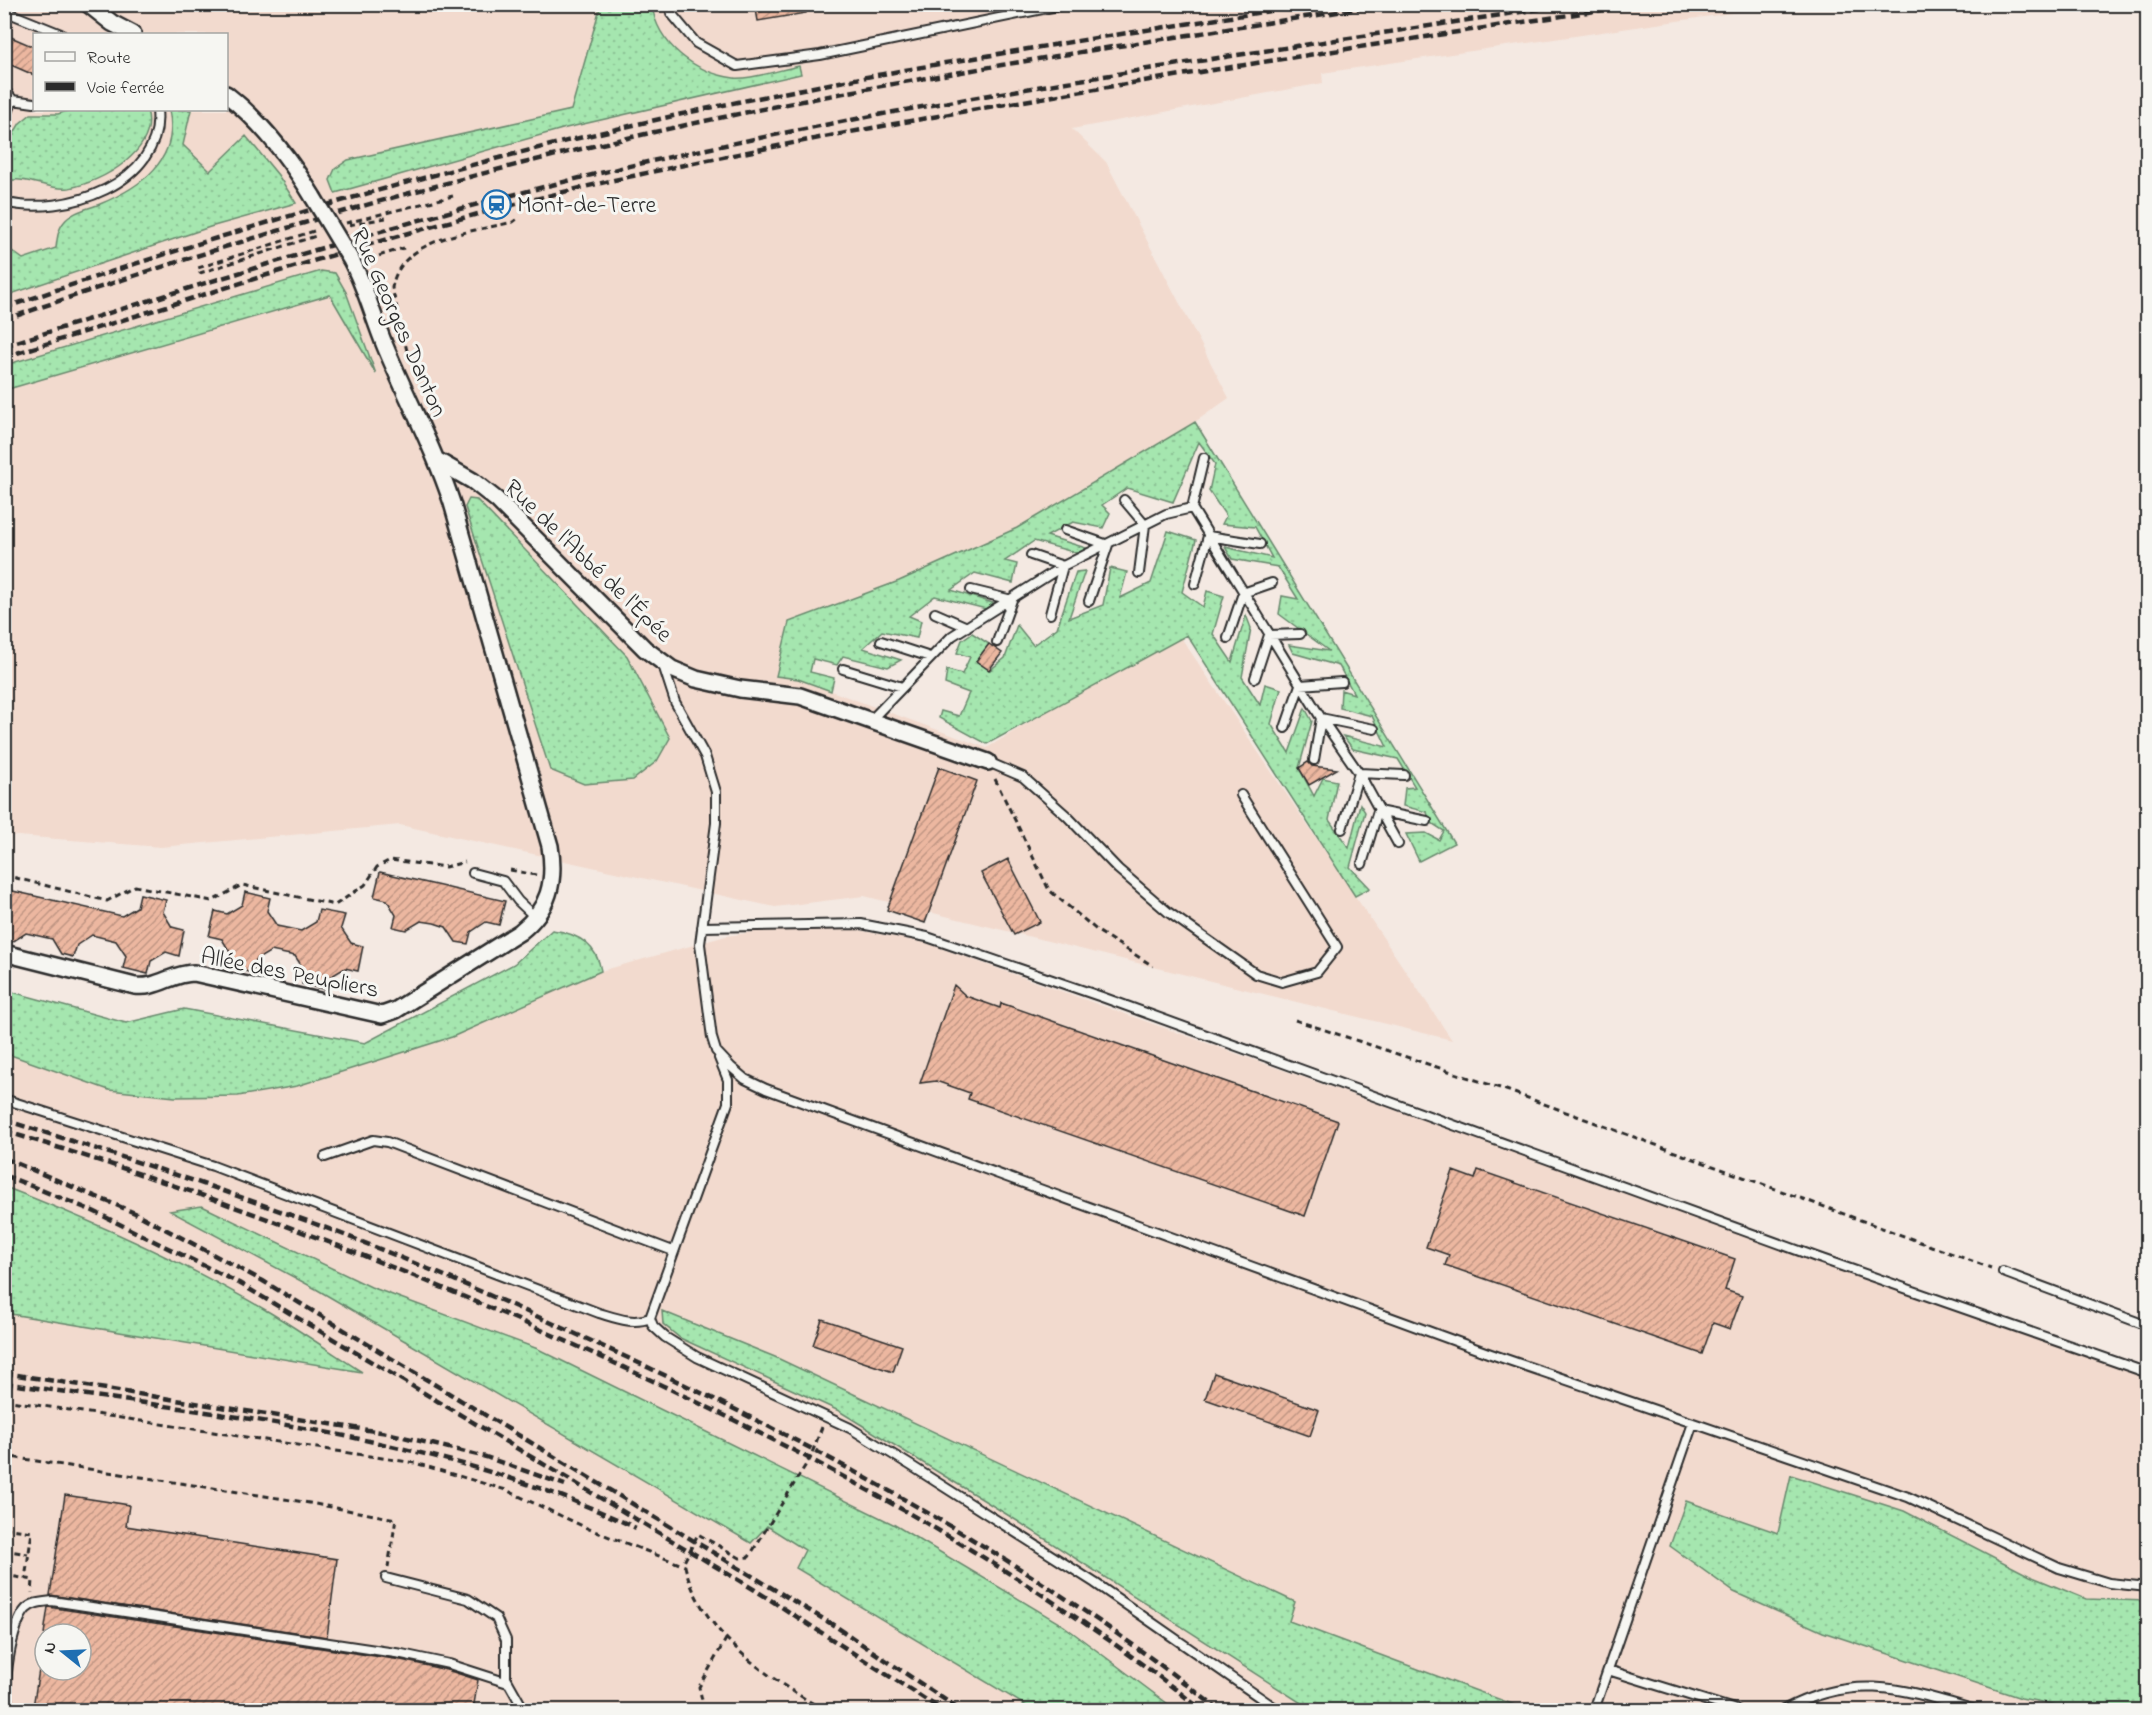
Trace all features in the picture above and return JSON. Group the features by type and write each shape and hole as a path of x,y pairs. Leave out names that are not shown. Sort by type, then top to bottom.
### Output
{"street":[{"path":"88,4 129,33"},
{"name":"Rue Georges Danton","path":"228,96 251,115 280,148 358,260 384,344 438,461"},
{"name":"Rue de l'Abbé de l'Épée","path":"438,461 473,481 497,500 645,649 662,663 704,681 740,689 800,696 988,762"},
{"name":"Allée des Peupliers","path":"4,954 135,986 150,987 179,974 194,973 382,1015 396,1010 520,932 537,918 550,895 553,878 550,846 438,461"}],"lane":[{"path":"671,4 671,13 696,43 737,66 820,55 1067,4"},
{"path":"4,11 59,33"},
{"path":"4,89 13,100 33,103"},
{"path":"4,122 13,100"},
{"path":"4,202 24,207 69,203 106,189 139,166 153,144 157,111"},
{"path":"1204,458 1192,508 1300,685 1359,773 1398,844"},
{"path":"1124,500 1145,525 1138,573"},
{"path":"870,721 952,636 1063,566 1166,514 1192,508"},
{"path":"1065,530 1108,545"},
{"path":"1209,536 1260,544"},
{"path":"1195,584 1209,536"},
{"path":"1089,601 1108,545"},
{"path":"1031,555 1063,566"},
{"path":"1050,614 1063,566"},
{"path":"1243,593 1272,583"},
{"path":"971,590 1012,600"},
{"path":"1228,638 1243,593"},
{"path":"997,642 1012,600"},
{"path":"935,613 968,627"},
{"path":"1269,635 1300,634"},
{"path":"1255,678 1269,635"},
{"path":"881,641 930,657"},
{"path":"662,663 675,702 705,756 715,781 716,823 702,927 701,962 712,1038 730,1090 728,1104 650,1318 652,1326 697,1357 850,1428 984,1515 1095,1583 1278,1710"},
{"path":"843,669 902,687"},
{"path":"1300,685 1342,682"},
{"path":"1285,728 1300,685"},
{"path":"1321,718 1374,729"},
{"path":"1314,760 1321,718"},
{"path":"988,762 1023,777 1067,816 1118,869 1168,912 1256,974 1282,982 1317,972 1337,947 1241,795"},
{"path":"1359,773 1404,775"},
{"path":"1342,828 1359,773"},
{"path":"1378,811 1427,821"},
{"path":"1362,864 1378,811"},
{"path":"473,873 503,881 518,901 537,918"},
{"path":"702,927 861,924 927,937 1102,998 1816,1257 2148,1373"},
{"path":"716,1051 746,1078 766,1089 1477,1348 1908,1497 2059,1568 2109,1583 2148,1587"},
{"path":"4,1100 213,1166 599,1312 624,1320 642,1322 650,1318"},
{"path":"325,1157 373,1140 387,1142 674,1251"},
{"path":"2003,1272 2148,1326"},
{"path":"1594,1710 1693,1423"},
{"path":"386,1578 468,1599 496,1618 506,1640 508,1683 524,1710"},
{"path":"22,1710 10,1706 5,1695 11,1644 22,1614 33,1604 41,1602 402,1654 449,1664 508,1683"},
{"path":"1608,1670 1737,1710"},
{"path":"1783,1710 1827,1692 1875,1686 1896,1688 1976,1710"}],"path":[{"path":"336,226 453,196"},
{"path":"407,354 392,288 394,278 405,261 434,243 513,222 520,217"},
{"path":"345,226 365,224 386,218"},
{"path":"321,235 200,273 198,268 325,228"},
{"path":"358,260 404,248"},
{"path":"988,762 1049,890 1100,932 1154,966"},
{"path":"4,874 107,901 135,886 212,901 242,885 335,905 364,885 377,867 390,860 445,867 471,862"},
{"path":"500,868 553,878"},
{"path":"1295,1020 1506,1090 2003,1272"},
{"path":"4,1400 415,1463 506,1490 589,1529 685,1566"},
{"path":"823,1416 815,1449 749,1557 740,1558 698,1534 684,1557 696,1599 726,1639 773,1677 824,1710"},
{"path":"4,1456 304,1502 396,1519 386,1578"},
{"path":"4,1528 32,1532 25,1579"},
{"path":"4,1550 28,1554"},
{"path":"4,1575 33,1580"},
{"path":"700,1710 702,1700 699,1687 726,1639"}],"shaded area":[{"path":"5,5 1786,5 1322,73 1323,83 1072,129 1106,162 1229,398 1195,422 1017,528 900,581 789,622 776,676 798,679 987,748 1097,680 1180,636 1452,1040 864,896 775,907 400,825 161,847 5,835"},
{"path":"847,928 926,943 2026,1335 2147,1369 2147,1601 2086,1599 2030,1576 1779,1533 1686,1501 1823,1632 2021,1698 2082,1710 1528,1710 1288,1621 1295,1602 775,1357 663,1311 680,1338 839,1411 1011,1517 1312,1710 1176,1710 1064,1626 893,1524 538,1349 371,1287 202,1206 171,1211 316,1289 750,1543 767,1526 805,1550 797,1569 1033,1710 5,1710 4,1313 360,1371 269,1312 167,1257 77,1215 5,1187 5,1053 109,1090 175,1097 238,1096 297,1086 452,1037 601,971 726,936 768,930"}],"green space":[{"path":"601,4 652,5 661,32 670,44 692,63 719,75 741,78 799,66 801,74 566,128 335,193 330,180 335,169 348,160 571,110"},
{"path":"67,111 147,111 148,125 145,138 137,151 112,171 83,185 61,188 20,180 5,182 5,148 20,123 31,114 58,114"},
{"path":"169,111 191,111 183,145 210,171 246,136 278,175 296,203 210,227 5,296 5,246 23,259 56,248 59,231 68,218 130,189 154,169 169,143 171,128"},
{"path":"321,271 335,273 346,292 376,374 330,295 5,390 5,365"},
{"path":"1195,422 1454,843 1419,861 1406,834 1426,833 1439,840 1444,831 1430,822 1427,812 1403,806 1405,788 1415,787 1398,759 1353,749 1343,736 1387,747 1372,716 1340,708 1341,690 1354,694 1339,666 1293,653 1289,645 1329,651 1279,614 1282,596 1298,599 1278,567 1232,559 1225,547 1272,558 1255,527 1222,524 1226,516 1209,491 1215,464 1199,442 1173,502 1127,488 1102,505 1110,513 1103,528 1073,522 1047,536 1089,549 1080,554 1034,541 1005,561 1017,564 1013,583 975,573 951,590 996,604 986,609 935,596 909,616 921,621 917,638 882,631 863,648 901,660 888,667 843,656 837,665 813,659 810,672 834,678 831,691 798,679 776,676 789,622 899,581 1017,528"},
{"path":"469,499 477,500 627,656 670,738 657,761 633,780 584,784 550,770 465,507"},
{"path":"1168,531 1196,540 1182,592 1203,607 1207,591 1224,596 1213,634 1232,662 1246,615 1251,628 1242,677 1260,705 1265,684 1281,689 1271,724 1289,753 1305,708 1312,721 1299,768 1314,796 1323,778 1337,781 1329,820 1349,848 1360,804 1365,812 1350,867 1370,888 1355,896 1187,635 987,744 939,718 941,711 959,716 969,693 945,684 947,670 962,674 970,657 957,653 962,640 972,633 989,644 976,661 990,670 1005,658 1017,625 1033,645 1057,628 1076,572 1085,571 1069,618 1103,605 1110,568 1127,572 1120,598 1151,583"},
{"path":"552,930 577,937 590,947 599,962 601,971 452,1037 297,1086 238,1096 175,1097 109,1090 5,1053 5,990 126,1023 184,1009 365,1043 514,964"},
{"path":"5,1187 73,1214 173,1260 281,1319 362,1372 5,1313"},
{"path":"202,1206 371,1287 538,1349 893,1524 1064,1626 1176,1710 1033,1710 796,1568 805,1550 767,1526 751,1543 316,1289 170,1211"},
{"path":"662,1311 775,1357 1295,1602 1289,1621 1528,1710 1312,1710 1011,1517 839,1411 680,1338 663,1324"},
{"path":"1791,1475 1904,1511 2030,1576 2086,1599 2147,1601 2147,1710 2082,1710 2021,1698 1823,1632 1734,1592 1670,1546 1686,1501 1778,1533"}],"building":[{"path":"755,4 805,4 806,13 758,21"},
{"path":"4,34 33,47 33,75 4,62"},
{"path":"989,644 1002,653 989,670 976,661"},
{"path":"1308,762 1312,766 1337,769 1309,785 1299,768"},
{"path":"939,767 977,781 925,923 887,910"},
{"path":"1008,859 1040,922 1014,935 981,873"},
{"path":"380,872 505,901 499,925 486,922 471,932 468,944 456,942 446,927 434,923 421,921 406,930 393,927 396,915 387,900 374,897"},
{"path":"4,889 122,916 137,907 140,894 166,900 163,912 172,927 184,930 179,956 166,952 151,961 148,974 123,968 126,956 116,941 92,935 77,945 73,957 61,954 52,939 26,933 9,944 4,944"},
{"path":"245,892 270,898 267,911 277,926 301,931 316,922 319,910 345,915 341,928 351,943 363,946 358,971 345,968 330,977 327,990 302,984 305,971 295,956 271,951 256,960 253,973 228,967 231,954 222,939 209,936 215,911 227,914 242,905"},
{"path":"954,985 966,996 1000,1008 1001,1003 1338,1121 1305,1216 968,1099 970,1093 936,1081 920,1083"},
{"path":"1478,1170 1735,1259 1725,1290 1742,1296 1730,1329 1713,1323 1702,1354 1445,1265 1449,1255 1426,1247 1453,1171 1475,1179"},
{"path":"822,1319 902,1346 893,1372 813,1345"},
{"path":"1214,1373 1319,1410 1310,1436 1205,1399"},
{"path":"65,1495 129,1505 126,1526 337,1559 327,1637 50,1595"},
{"path":"48,1607 401,1660 447,1670 478,1680 473,1710 56,1710 33,1707 37,1682 93,1682 93,1622 46,1622"}],"railway":[{"path":"4,308 179,250 356,197 624,127 714,107 939,64 1315,4"},
{"path":"4,320 180,261 358,207 628,138 886,85 1389,4"},
{"path":"4,346 233,275 462,208 617,169 735,143 854,119 1093,78 1572,4"},
{"path":"4,357 387,239 619,179 746,152 1000,105 1640,4"},
{"path":"4,1120 129,1159 373,1246 641,1364 867,1478 940,1520 1083,1610 1219,1710"},
{"path":"4,1131 166,1183 326,1241 483,1305 638,1374 786,1446 930,1526 1069,1613 1137,1660 1202,1710"},
{"path":"4,1158 135,1213 263,1281 835,1626 960,1710"},
{"path":"4,1175 93,1211 239,1283 755,1590 942,1710"},
{"path":"4,1373 387,1433 486,1457 565,1485"},
{"path":"4,1383 246,1418 406,1449 484,1470 561,1496 636,1528"}],"place":[{"name":"Mont-de-Terre","path":"496,204"}]}
